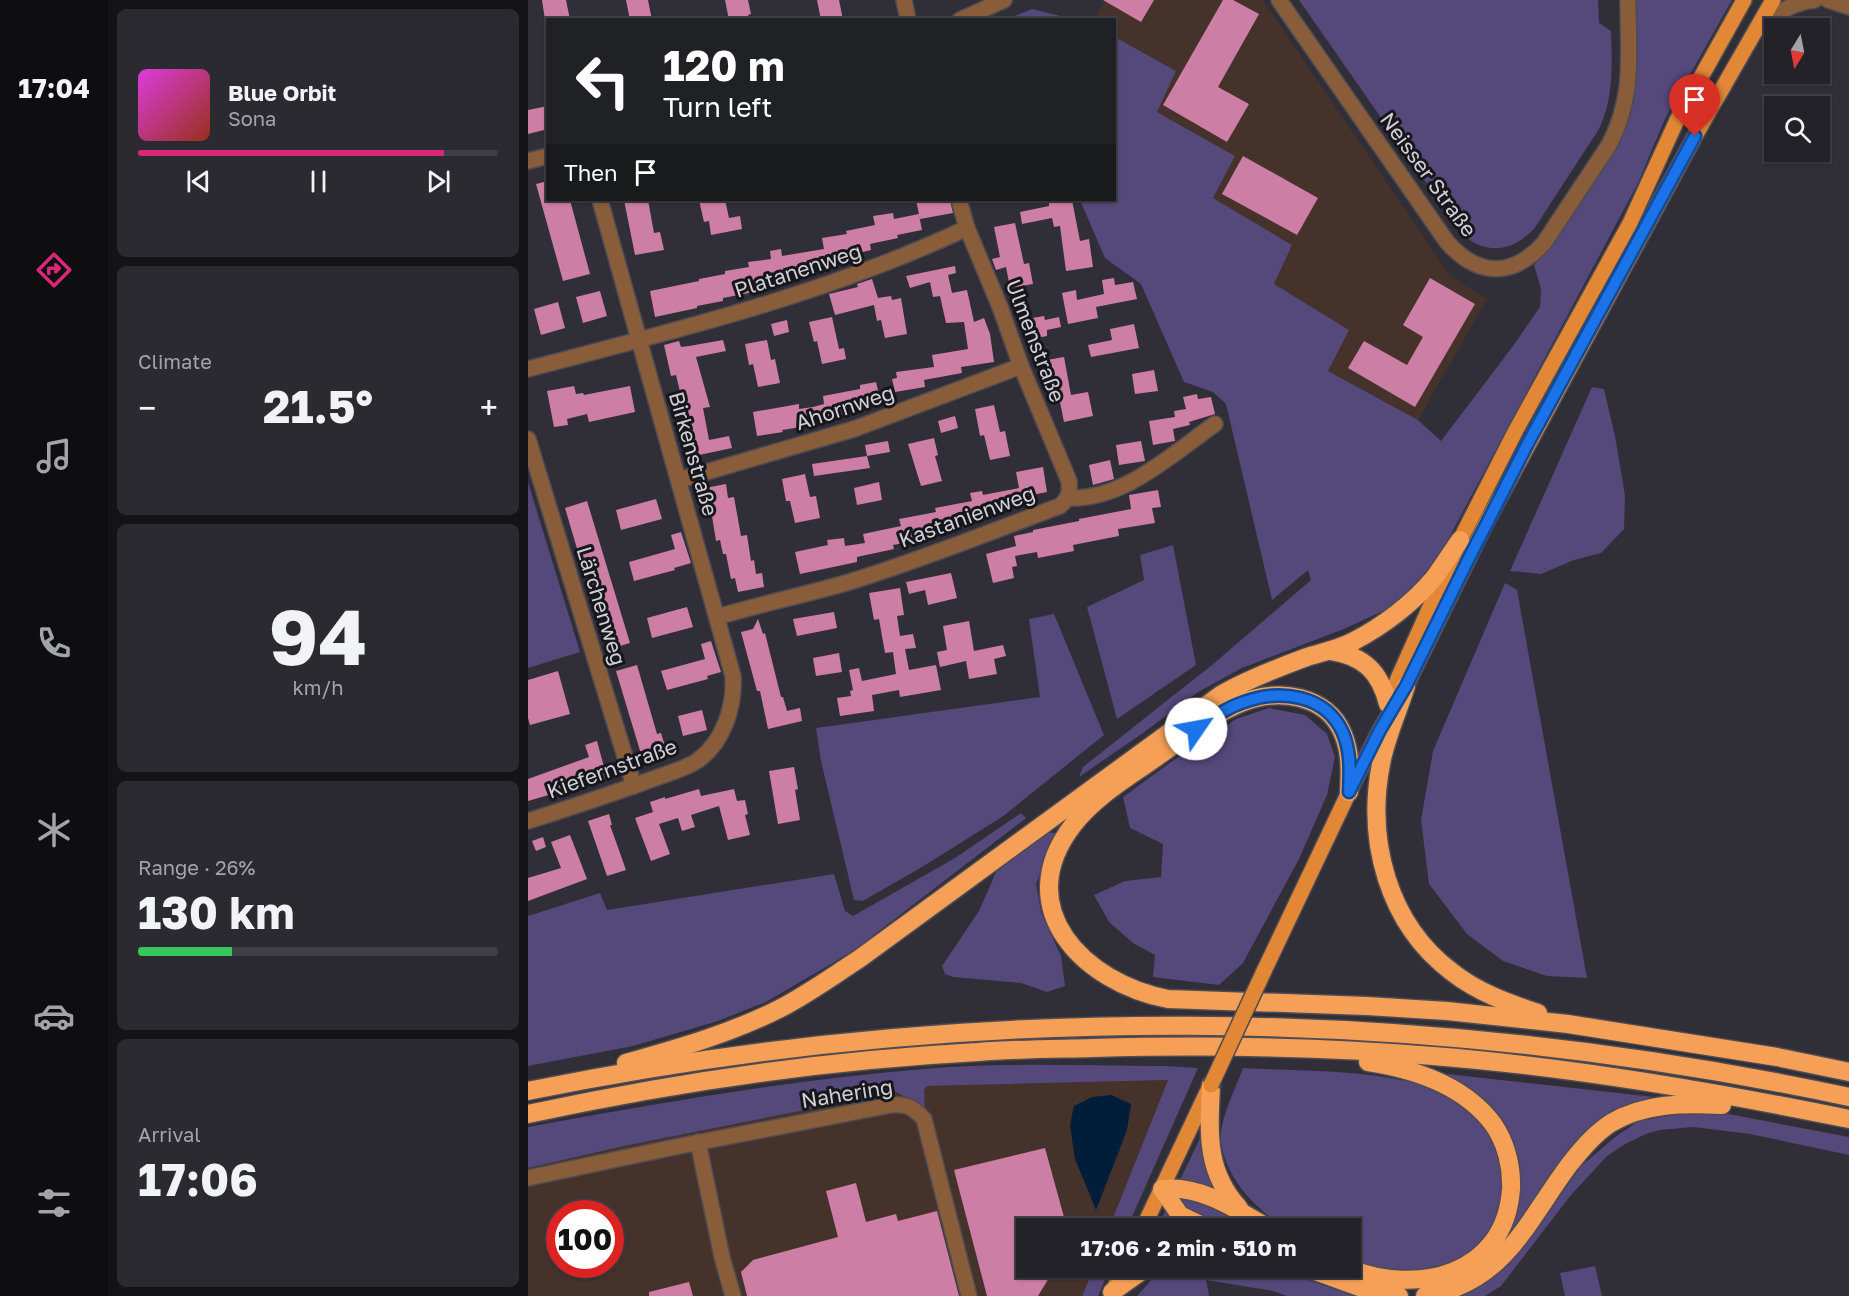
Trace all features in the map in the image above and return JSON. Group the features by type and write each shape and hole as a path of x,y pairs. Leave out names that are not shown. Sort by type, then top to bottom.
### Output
{"highway":[{"path":"528,1090 703,1040 781,1008 859,959 1222,694 1267,672 1354,641 1392,616 1433,579 1460,540"},
{"path":"1330,651 1354,657 1365,664 1381,682 1388,704"},
{"path":"1406,686 1381,764 1376,825 1387,883 1399,909 1413,934 1430,954 1453,974 1495,998 1568,1024"},
{"path":"1349,792 1350,765 1345,740 1334,719 1324,708 1311,701 1279,695 1252,699 1233,707 1196,729 1093,803 1073,824 1055,855 1050,878 1050,903 1058,927 1071,948 1103,974 1140,993 1168,999 1447,1011 1568,1024 1778,1057 1849,1072"},
{"path":"528,1090 691,1062 834,1044 978,1031 1165,1025 1275,1027 1432,1036 1613,1055 1849,1097"},
{"path":"528,1114 695,1083 813,1067 980,1052 1167,1046 1275,1047 1433,1056 1610,1076 1849,1119"},
{"path":"1275,1047 1389,1065 1443,1084 1480,1110 1492,1124 1505,1148 1511,1172 1505,1218 1494,1240 1473,1261 1446,1275 1412,1281 1377,1278 1361,1272"},
{"path":"1211,1085 1209,1134 1214,1166 1224,1190 1244,1214"},
{"path":"1425,1296 1462,1286 1491,1267 1516,1241 1577,1154 1605,1128 1626,1116 1649,1109 1689,1104 1809,1111"},
{"path":"1186,1218 1180,1215 1162,1189 1193,1191 1213,1198 1251,1218"},
{"path":"1111,1294 1133,1278"},
{"path":"1334,1278 1373,1292 1399,1296"}],"main road":[{"path":"1380,730 1399,676 1460,540 1516,430 1630,223 1677,120 1744,0"},
{"path":"1148,1218 1349,792 1380,730 1406,686 1471,552 1695,136 1773,0"},
{"path":"1111,1294 1119,1278"}],"street":[{"path":"904,0 908,18"},
{"path":"964,18 1004,0"},
{"name":"Neisser Straße","path":"1279,0 1447,242 1464,259 1481,267 1495,268 1514,266 1522,262 1533,255 1544,243 1618,128 1628,89 1628,0"},
{"path":"1754,33 1786,8 1815,0"},
{"path":"1828,0 1849,7"},
{"path":"528,161 546,156"},
{"name":"Birkenstraße","path":"600,201 733,676 734,693 727,721"},
{"name":"Ulmenstraße","path":"959,201 967,228 1000,307 1021,366 1069,481 1070,490 1067,498"},
{"name":"Platanenweg","path":"638,340 693,327 786,299 883,265 967,228"},
{"path":"528,369 638,340"},
{"name":"Ahornweg","path":"679,480 854,429 1021,366"},
{"name":"Kastanienweg","path":"717,617 870,575 1060,506 1067,498 1094,497 1141,476 1215,424"},
{"name":"Lärchenweg","path":"528,439 633,786"},
{"name":"Kiefernstraße","path":"528,821 633,786 696,761 716,740 727,721"},
{"name":"Nahering","path":"528,1178 698,1142 903,1104 914,1108 924,1119 969,1296"},
{"path":"698,1142 722,1257 733,1296"}],"shaded area":[{"path":"1105,0 1263,0 1450,276 1487,299 1418,420 1328,371 1274,284 1292,245 1213,198 1235,156 1156,111 1176,71 1116,38 1116,18 1095,18"},
{"path":"1299,0 1598,0 1599,23 1611,31 1611,81 1604,117 1599,129 1534,229 1517,242 1499,248 1481,246 1462,234"},
{"path":"1635,0 1732,0 1665,119 1637,185 1443,549 1421,579 1387,609 1344,629 1242,668 1198,692 1079,777 1083,767 1212,665 1311,580 1308,570 1272,600 1226,404 1213,392 1184,382 1141,284 1105,258 1080,201 1116,201 1116,38 1176,71 1157,112 1235,156 1213,198 1292,245 1274,284 1349,330 1328,371 1418,420 1441,441 1540,307 1541,289 1534,265 1558,236 1625,127 1632,105 1635,79"},
{"path":"1032,9 1069,18 1010,18"},
{"path":"1592,387 1604,389 1615,436 1625,495 1624,529 1601,553 1574,560 1541,574 1510,571"},
{"path":"528,482 580,652 528,668"},
{"path":"1173,545 1196,665 1117,719 1087,607 1144,580 1140,555"},
{"path":"1505,583 1517,590 1587,978 1547,976 1503,961 1467,934 1429,884 1421,820 1433,751"},
{"path":"1054,614 1104,735 1002,817 863,901 854,900 821,761 816,728 1040,697 1029,619"},
{"path":"1269,708 1305,715 1327,734 1335,757 1327,795 1299,859 1243,963 1219,985 1153,977 1155,955 1133,943 1109,922 1094,895 1125,881 1161,877 1163,844 1130,828 1123,797 1236,719"},
{"path":"1021,813 1026,818 853,951 766,1002 718,1021 633,1046 528,1066 528,916 600,893 607,910 834,874 845,911 853,916 955,858"},
{"path":"1046,832 1055,833 1036,884 1041,912 1061,956 1065,986 1047,992 1021,983 953,977 945,974 942,966 979,911 1000,863"},
{"path":"1013,1065 1198,1068 1131,1218 1113,1218 1168,1080 927,1086 924,1090 925,1111 917,1103 896,1092 624,1146 528,1168 528,1127 676,1101 824,1079 953,1067"},
{"path":"1243,1068 1369,1075 1434,1088 1475,1113 1492,1136 1500,1157 1504,1179 1502,1200 1495,1221 1484,1239 1468,1255 1447,1268 1411,1272 1366,1265 1361,1262 1361,1218 1273,1218 1255,1205 1244,1192 1234,1178 1222,1149 1221,1135 1230,1101"},
{"path":"1429,1072 1654,1097 1654,1102 1621,1111 1535,1200 1500,1248 1520,1197 1521,1176 1516,1150 1504,1125"},
{"path":"1169,1080 1113,1218 1016,1218 1016,1278 1090,1278 1082,1296 528,1296 528,1168 624,1146 896,1092 925,1110 924,1090 926,1086"},
{"path":"1697,1111 1718,1112 1849,1137 1849,1155 1750,1134 1693,1127 1660,1130 1646,1134 1607,1156 1571,1195 1501,1286 1485,1296 1458,1296 1467,1293 1506,1266 1536,1231 1580,1167 1615,1137 1639,1121"},
{"path":"1205,1128 1205,1163 1215,1193 1180,1180"},
{"path":"1185,1193 1235,1218 1197,1218 1173,1195"},
{"path":"1167,1208 1181,1218 1162,1218"},
{"path":"1595,1266 1602,1296 1565,1296 1560,1273"},
{"path":"1090,1278 1106,1278 1098,1296 1082,1296"},
{"path":"1153,1278 1303,1278 1362,1296 1287,1296 1273,1291 1206,1280 1209,1296 1137,1296"}],"water":[{"path":"1111,1095 1131,1104 1127,1130 1096,1210 1075,1159 1070,1125 1074,1106 1092,1097"}],"building":[{"path":"542,0 566,0 570,18 546,18 545,20"},
{"path":"626,0 648,0 652,18 630,18"},
{"path":"725,0 748,0 751,14 748,15 749,18 729,18"},
{"path":"817,0 839,0 843,18 821,18"},
{"path":"1103,0 1154,0 1141,22"},
{"path":"1223,0 1233,0 1259,14 1218,87 1249,104 1227,142 1163,105"},
{"path":"546,106 546,130 528,134 528,110"},
{"path":"1243,156 1318,198 1297,235 1222,194"},
{"path":"546,182 546,201 570,201 590,274 563,281 536,184"},
{"path":"624,201 648,201 654,233 660,232 664,250 635,255"},
{"path":"699,201 725,201 729,218 740,216 742,229 711,235 709,221 704,222"},
{"path":"916,201 950,201 953,213 920,219 919,215 922,230 870,244 871,250 846,256 847,260 822,265 823,270 772,281 773,285 749,289 749,293 723,298 723,301 655,317 650,291 699,281 699,279 725,274 725,271 749,267 748,262 771,259 770,251 781,249 782,256 824,249 822,238 847,234 846,231 875,225 873,216 893,213 894,219 919,214"},
{"path":"1072,201 1080,241 1089,239 1093,267 1066,271 1060,226 1054,227 1052,218 1022,224 1020,212 1049,206 1049,202"},
{"path":"1015,223 1024,264 1029,263 1033,284 1010,288 1006,267 996,270 992,259 1000,257 994,227"},
{"path":"955,266 956,273 948,275 952,293 967,290 974,322 984,318 990,334 994,362 961,367 962,373 924,380 925,387 895,392 892,379 897,378 896,372 934,367 932,355 968,349 964,322 946,323 940,296 933,297 930,282 910,288 906,276"},
{"path":"1114,278 1115,285 1133,282 1137,299 1096,307 1098,318 1068,324 1062,293 1076,290 1077,300 1104,294 1102,280"},
{"path":"1430,278 1475,304 1415,407 1348,368 1364,341 1407,365 1423,337 1403,325"},
{"path":"872,279 878,298 891,296 892,300 901,298 907,334 885,338 881,320 877,321 874,305 835,315 829,294 858,287 857,284"},
{"path":"600,291 607,316 583,323 576,297"},
{"path":"558,302 565,328 541,335 534,309"},
{"path":"1044,316 1045,320 1059,317 1061,327 1047,330 1047,336 1030,339 1026,319"},
{"path":"832,317 839,349 844,348 846,359 822,364 817,341 814,342 809,322"},
{"path":"787,320 789,332 774,336 771,324"},
{"path":"1134,324 1139,348 1091,357 1088,345 1112,340 1110,329"},
{"path":"723,340 726,351 696,357 710,407 703,408 709,440 729,436 732,448 690,457 682,416 686,416 676,375 671,376 664,345 679,341 681,347"},
{"path":"767,340 771,360 775,359 780,383 758,387 753,364 749,365 745,344"},
{"path":"1064,357 1071,395 1088,392 1093,416 1064,422 1056,382 1050,383 1047,360"},
{"path":"1154,370 1158,391 1135,394 1132,374"},
{"path":"876,382 881,403 852,408 853,413 815,420 815,425 757,436 753,412 799,404 799,409 813,407 824,404 823,396 860,389 860,385"},
{"path":"574,386 576,394 583,393 584,395 630,386 635,412 589,422 587,414 567,419 568,425 554,427 547,391"},
{"path":"1197,394 1198,399 1211,397 1215,414 1189,422 1190,425 1173,429 1175,441 1153,445 1149,421 1175,417 1174,411 1186,409 1183,397"},
{"path":"994,405 1000,432 1005,431 1010,456 990,460 984,435 980,436 975,409"},
{"path":"955,416 958,428 941,433 938,421"},
{"path":"934,438 938,455 935,456 942,481 921,486 908,444"},
{"path":"888,441 890,452 867,456 865,445"},
{"path":"1141,441 1145,461 1119,465 1116,445"},
{"path":"867,456 870,468 814,476 812,464"},
{"path":"1110,460 1114,479 1093,485 1089,465"},
{"path":"1043,467 1047,492 1003,501 1005,511 963,519 965,527 930,533 931,538 893,545 894,549 857,557 857,562 800,574 795,552 828,545 827,540 844,538 845,546 865,543 863,534 901,526 899,519 936,512 935,508 972,501 970,493 982,491 983,495 1019,488 1016,472"},
{"path":"805,474 810,497 816,496 820,518 795,523 790,501 786,501 782,479"},
{"path":"879,482 882,500 857,505 854,488"},
{"path":"726,484 728,498 734,497 741,536 747,535 751,561 754,560 756,574 762,573 764,587 738,592 735,578 731,579 726,554 723,554 720,540 716,541 712,516 710,516 707,502 703,503 700,489"},
{"path":"1158,490 1161,507 1152,508 1155,523 1118,529 1119,536 1073,545 1074,551 1038,558 1037,552 1015,556 1017,566 1012,567 1014,578 993,583 986,554 1016,546 1014,536 1079,521 1079,519 1131,509 1129,495"},
{"path":"656,499 662,519 621,530 616,510"},
{"path":"587,501 630,643 607,650 565,508"},
{"path":"681,532 691,563 674,568 675,570 634,581 629,562 675,549 671,535"},
{"path":"951,573 957,598 928,605 925,590 909,594 906,582"},
{"path":"900,588 904,615 897,616 900,636 913,634 916,648 905,649 909,670 936,665 941,690 900,697 899,690 872,695 874,711 840,716 837,698 851,696 850,691 853,690 849,670 859,668 862,681 896,674 893,652 885,653 879,619 874,620 869,593"},
{"path":"687,607 693,627 652,638 647,618"},
{"path":"834,612 837,628 797,636 793,619"},
{"path":"758,619 763,634 765,633 781,697 783,697 787,711 800,708 802,721 768,729 760,691 757,691 741,632 753,629"},
{"path":"969,621 974,651 1003,645 1006,656 994,659 997,674 969,679 966,661 940,667 937,652 947,650 943,626"},
{"path":"711,641 721,672 707,676 708,679 667,690 661,671 705,659 701,644"},
{"path":"839,653 842,672 816,676 813,658"},
{"path":"637,665 657,734 661,733 665,746 651,751 655,761 644,764 616,671"},
{"path":"558,671 570,714 530,725 528,680"},
{"path":"702,710 707,730 683,736 678,716"},
{"path":"597,741 607,778 528,801 528,779 589,757 585,745"},
{"path":"794,767 800,820 778,824 769,771"},
{"path":"699,789 701,796 734,789 737,801 745,800 748,814 745,815 750,835 728,840 719,806 691,815 695,827 682,831 678,818 659,824 670,854 651,861 635,818 653,812 650,802"},
{"path":"609,814 612,825 610,825 626,870 607,876 588,821"},
{"path":"570,835 587,879 528,901 528,878 561,868 551,842"},
{"path":"543,837 546,847 536,851 532,841"},
{"path":"1045,1148 1064,1218 1016,1218 1016,1278 1049,1278 1038,1296 987,1296 954,1170"},
{"path":"856,1183 866,1222 896,1214 898,1221 937,1211 959,1296 747,1296 741,1272 753,1260 838,1237 826,1191"},
{"path":"689,1282 693,1296 649,1296 649,1292"}],"route":[{"path":"1196,729 1222,712 1243,702 1262,697 1279,695 1311,701 1324,708 1342,732 1350,765 1349,792 1380,730 1406,686 1527,445 1695,136"}]}
